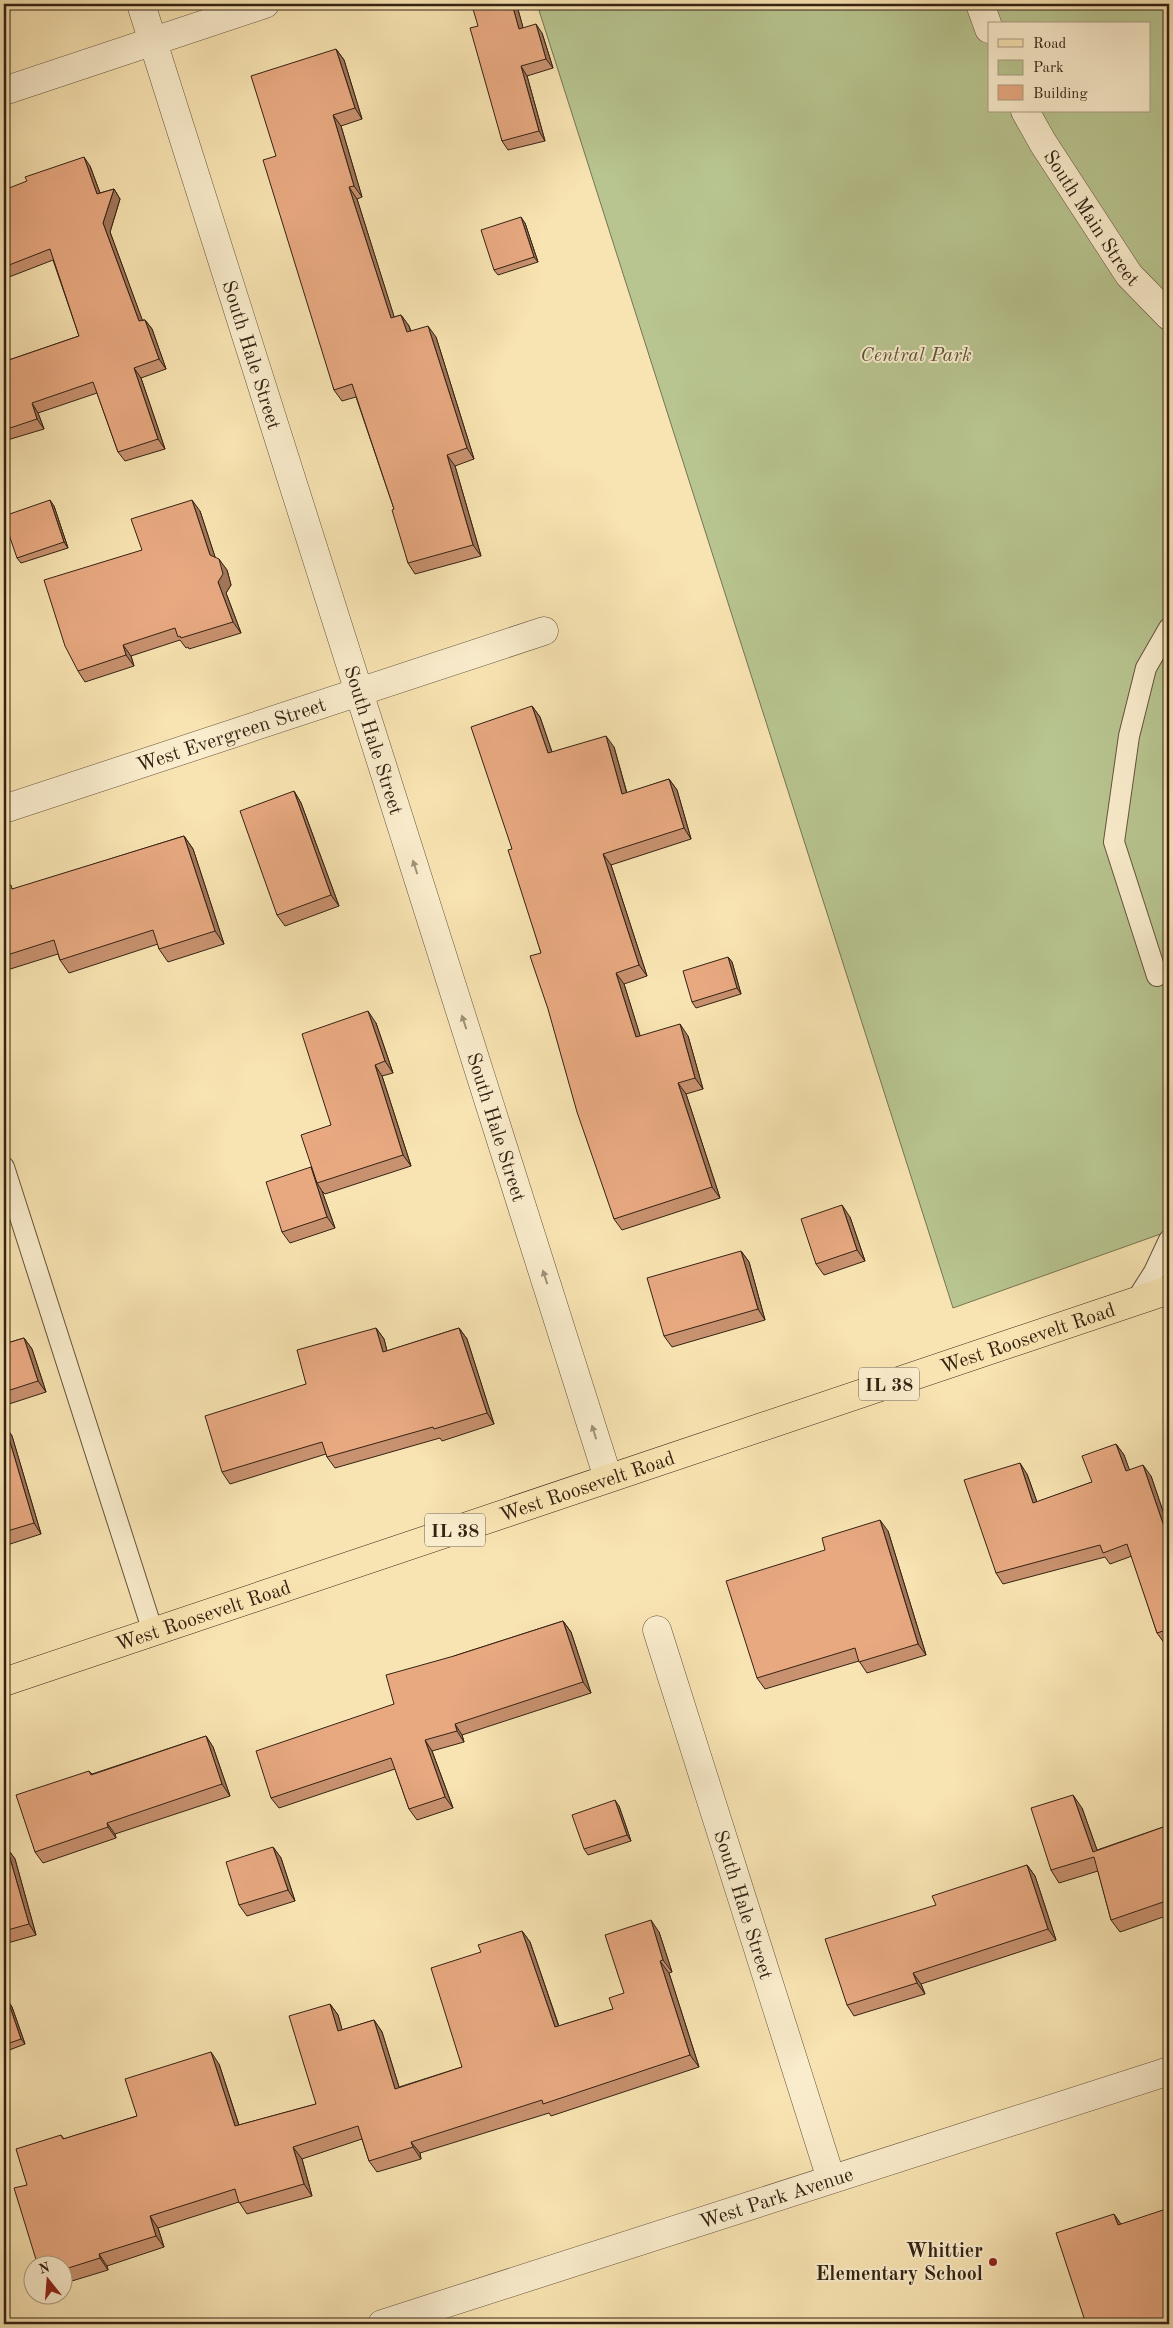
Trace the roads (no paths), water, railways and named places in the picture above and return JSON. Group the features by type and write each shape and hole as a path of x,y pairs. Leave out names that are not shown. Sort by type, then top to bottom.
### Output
{"main road":[{"name":"West Roosevelt Road","path":"4,1682 1169,1290"}],"street":[{"name":"South Hale Street","path":"141,4 608,1478"},
{"path":"4,91 265,4"},
{"path":"980,4 988,26"},
{"name":"South Main Street","path":"1026,112 1043,143 1129,275 1169,316"},
{"name":"West Evergreen Street","path":"4,810 360,691 544,632"},
{"name":"South Hale Street","path":"657,1630 831,2179"},
{"name":"West Park Avenue","path":"382,2324 1169,2071"}],"lane":[{"path":"1157,976 1114,842 1129,736 1146,668 1169,628"},
{"path":"4,1167 153,1632"},
{"path":"1134,1302 1154,1272 1169,1240"}],"place":[{"name":"Whittier Elementary School","path":"993,2262"}],"park label":[{"name":"Central Park","path":"916,354"}]}
